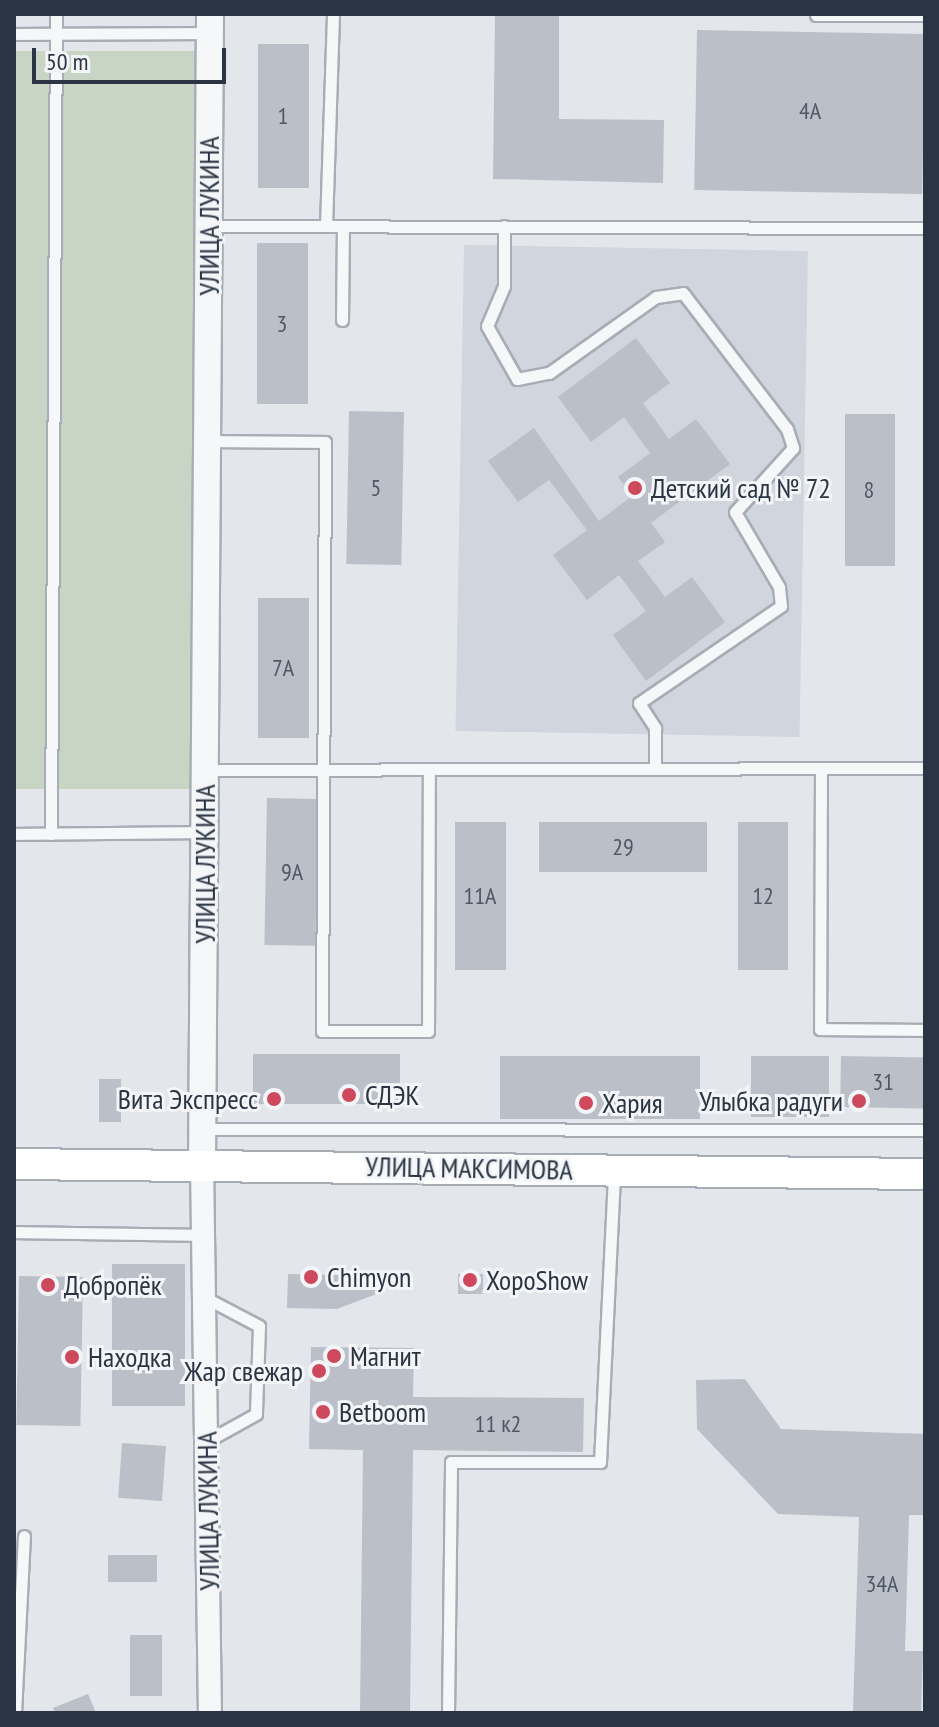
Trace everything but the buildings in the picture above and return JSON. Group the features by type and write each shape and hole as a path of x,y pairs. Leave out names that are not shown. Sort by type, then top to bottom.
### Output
{"main road":[{"name":"УЛИЦА МАКСИМОВА","path":"14,1164 925,1174"}],"street":[{"name":"УЛИЦА ЛУКИНА","path":"210,24 202,1164 210,1713"}],"lane":[{"path":"51,834 56,14"},
{"path":"326,226 333,14"},
{"path":"816,15 925,15"},
{"path":"14,34 210,24"},
{"path":"209,226 925,228"},
{"path":"342,320 343,226"},
{"path":"504,226 504,286 487,326 517,379 529,383 549,373 656,297 683,293 791,442 788,459 750,488 735,512 777,581 781,606 639,703 655,728 655,769"},
{"path":"207,441 325,442 322,1031 428,1031 429,769"},
{"path":"205,770 925,768"},
{"path":"821,769 820,1029 925,1030"},
{"path":"14,834 205,832"},
{"path":"203,1129 925,1130"},
{"path":"448,1713 451,1462 600,1462 614,1170"},
{"path":"14,1232 204,1235"},
{"path":"204,1297 259,1326 256,1414 207,1441"},
{"path":"15,1713 24,1536"}],"shaded area":[{"name":"Детский сад № 72","path":"464,245 808,251 799,737 456,731"}],"green space":[{"path":"14,51 198,51 198,789 14,789"}],"place":[{"name":"Детский сад № 72","path":"635,488"},
{"name":"СДЭК","path":"349,1095"},
{"name":"Вита Экспресс","path":"274,1099"},
{"name":"Улыбка радуги","path":"859,1101"},
{"name":"Хария","path":"586,1103"},
{"name":"Chimyon","path":"311,1277"},
{"name":"ХороShow","path":"470,1280"},
{"name":"Добропёк","path":"48,1285"},
{"name":"Магнит","path":"334,1356"},
{"name":"Находка","path":"72,1357"},
{"name":"Жар свежар","path":"319,1371"},
{"name":"Betboom","path":"323,1412"}]}
